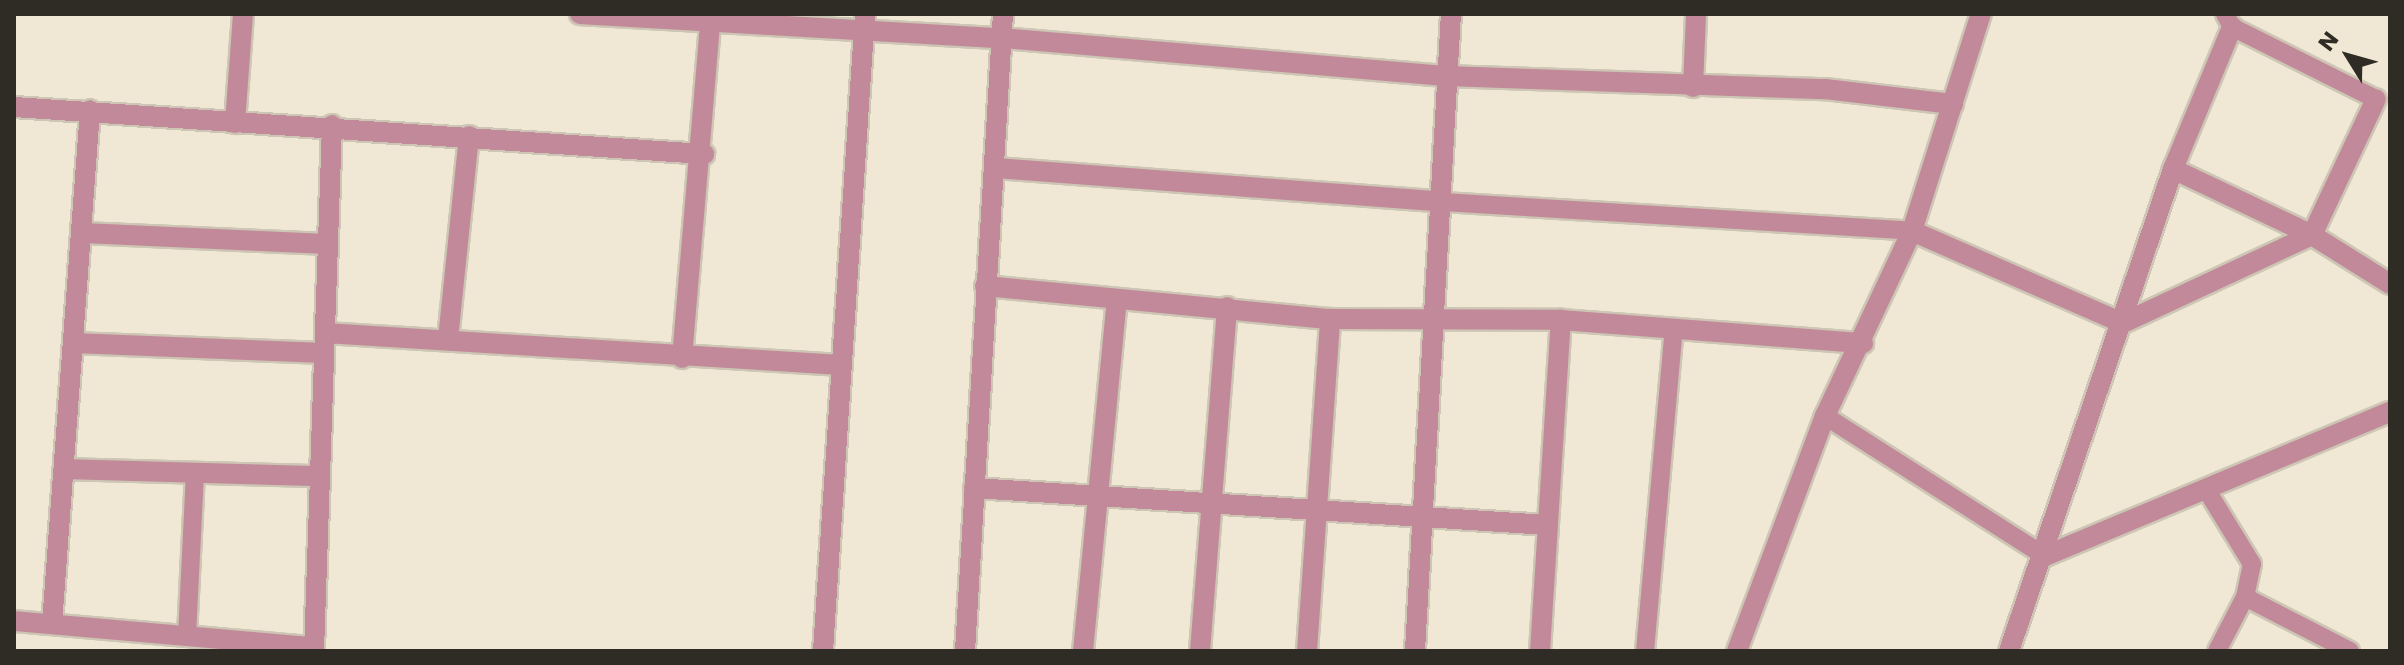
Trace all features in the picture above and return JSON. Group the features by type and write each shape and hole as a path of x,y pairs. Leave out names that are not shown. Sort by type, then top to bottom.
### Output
{"street":[{"path":"235,123 243,14"},
{"path":"580,14 864,22 1002,38 1446,76 1693,87 1825,89 1953,104"},
{"path":"965,651 1003,14"},
{"path":"1415,651 1420,516 1438,322 1451,14"},
{"path":"1693,87 1696,14"},
{"path":"1737,651 1825,416 1863,343 1912,231 1981,14"},
{"path":"682,358 704,154 711,17"},
{"path":"2009,651 2045,556 2173,169 2229,20"},
{"path":"823,651 864,22"},
{"path":"1912,231 2123,323 2312,235 2376,99"},
{"path":"14,107 90,110 235,123 332,125 704,154"},
{"path":"52,624 90,110"},
{"path":"14,621 314,649 332,125"},
{"path":"448,339 469,136"},
{"path":"996,168 1444,202"},
{"path":"2173,169 2312,235 2390,284"},
{"path":"82,233 328,244"},
{"path":"985,286 1330,319 1438,322 1561,320 1863,343"},
{"path":"1083,651 1117,300"},
{"path":"1200,651 1227,307"},
{"path":"1307,651 1330,319"},
{"path":"1540,651 1561,320"},
{"path":"73,343 324,343 448,339 682,358 841,365"},
{"path":"2045,556 2390,412"},
{"path":"64,469 320,476"},
{"path":"974,488 1098,493 1317,511 1548,525"}],"lane":[{"path":"2229,20 2376,99"},
{"path":"1444,202 1912,231"},
{"path":"1645,651 1674,329"},
{"path":"1825,416 2045,556"},
{"path":"187,636 195,473"},
{"path":"2206,489 2252,564 2245,597 2217,651"},
{"path":"2245,597 2350,651"}]}
